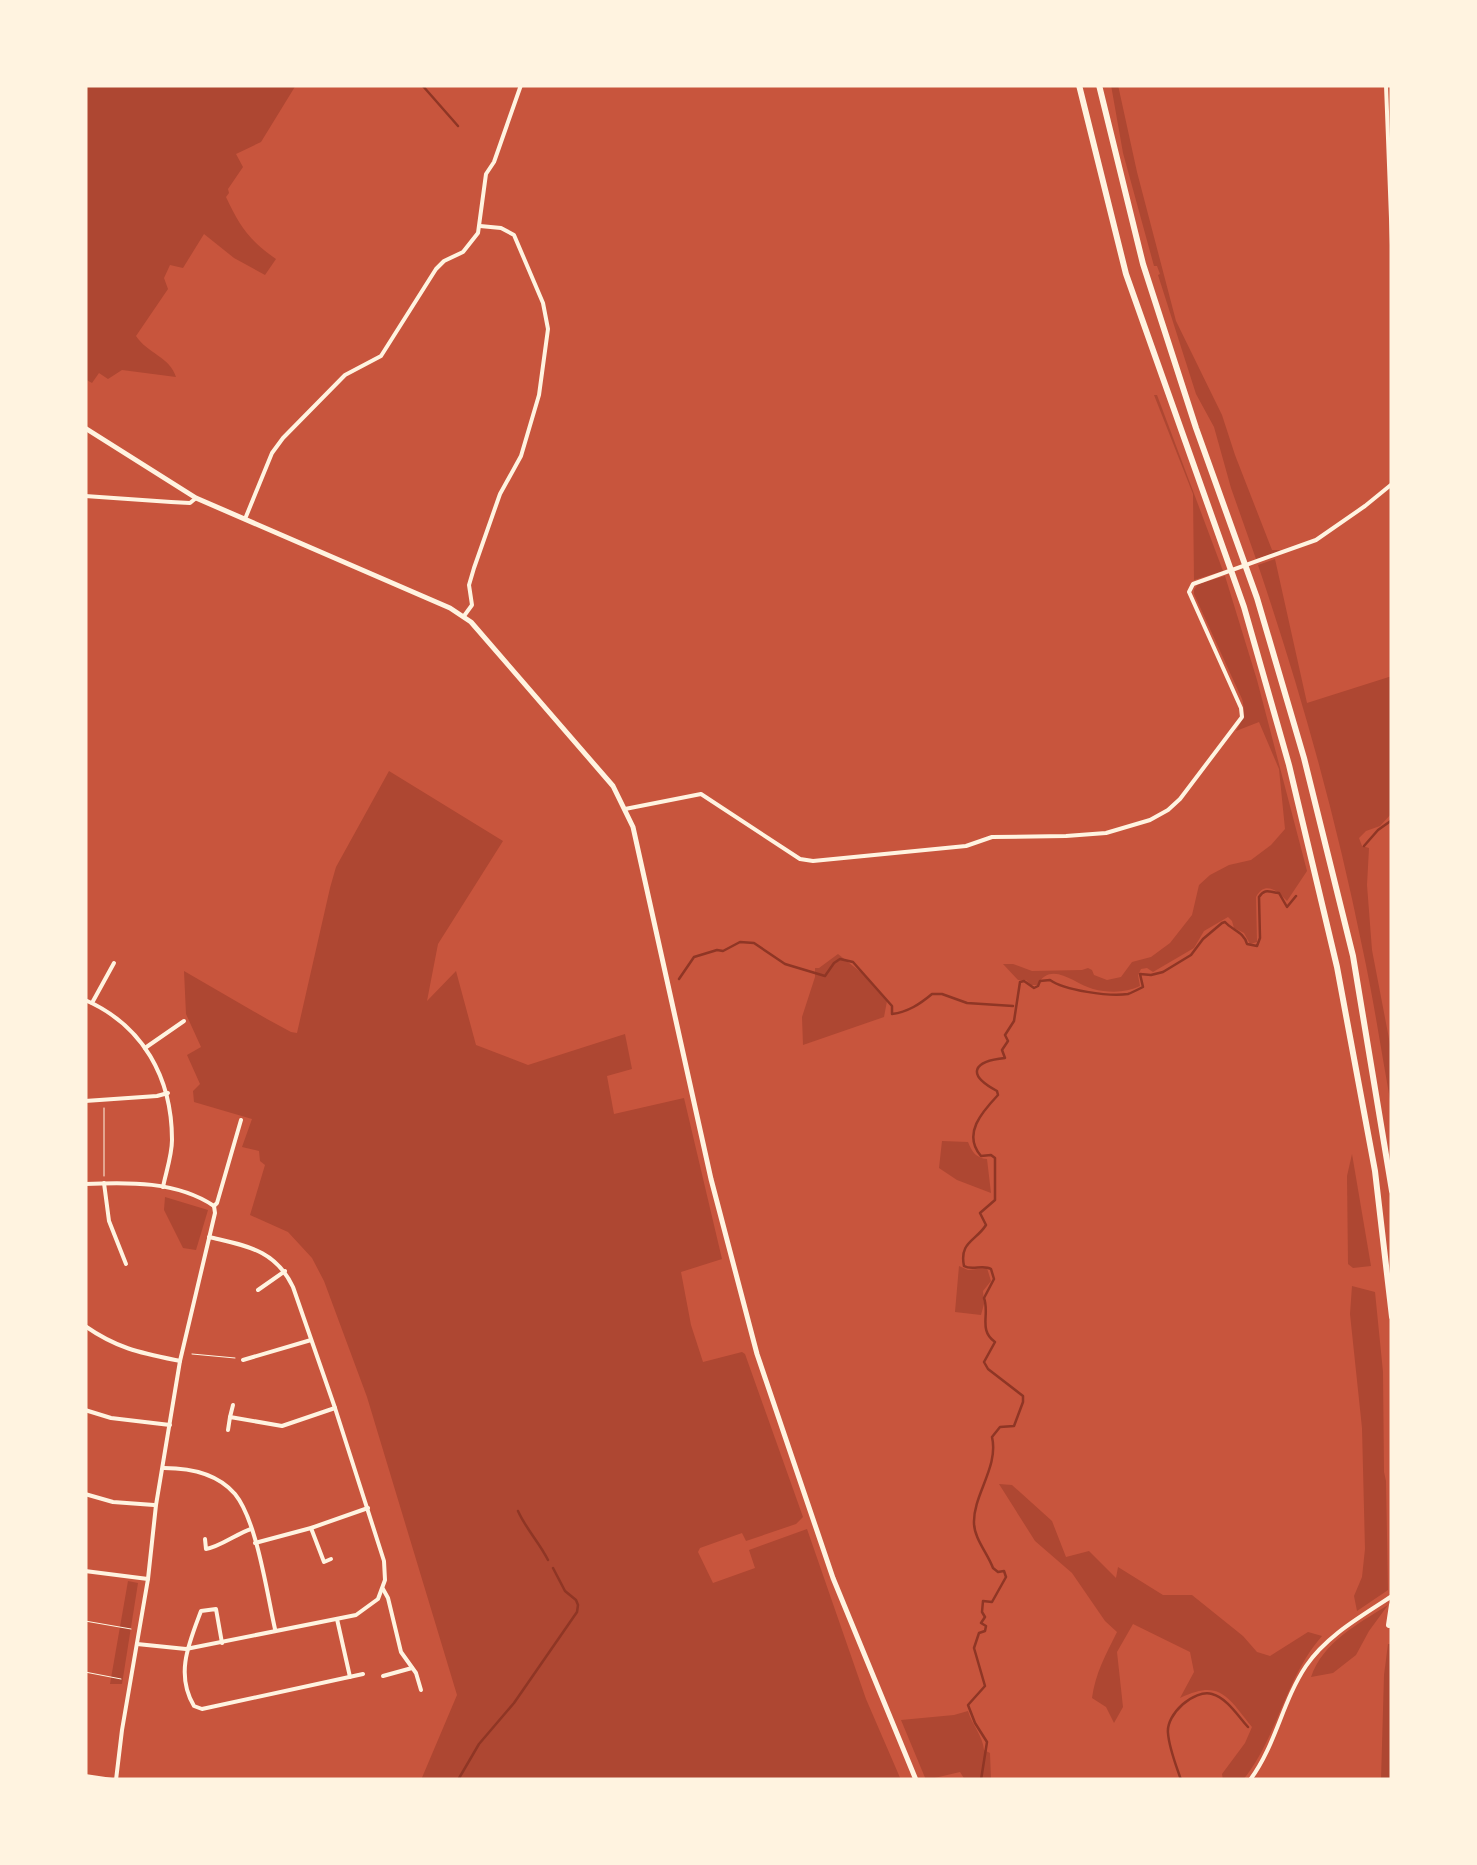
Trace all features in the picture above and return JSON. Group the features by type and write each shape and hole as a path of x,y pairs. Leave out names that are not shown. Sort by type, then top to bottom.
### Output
{"highway":[{"path":"1079,85 1126,274 1244,607 1290,765 1337,967 1374,1171 1392,1317"},
{"path":"1098,85 1142,264 1256,598 1304,758 1354,956 1392,1192"},
{"path":"1388,1625 1392,1605"}],"main road":[{"path":"85,428 196,498 463,616 476,626 613,786 633,827 711,1179 757,1354 833,1578 916,1780"}],"street":[{"path":"245,519 272,453 283,438 345,375 381,356 436,270 444,261 464,252 478,233 486,174 498,154 521,85"},
{"path":"1386,85 1392,245"},
{"path":"463,616 472,605 469,584 500,494 522,456 540,395 548,329 544,303 514,235 501,228 480,226"},
{"path":"625,809 702,794 800,859 813,861 966,846 992,837 1106,833 1150,820 1180,799 1242,717 1189,592 1193,584 1316,540 1392,484"},
{"path":"85,496 171,502 190,502 196,498"},
{"path":"92,1003 114,963"},
{"path":"85,1000 119,1021 145,1048 162,1077 168,1093 172,1143 163,1186"},
{"path":"145,1048 184,1021"},
{"path":"85,1100 168,1093"},
{"path":"85,1776 114,1780 180,1361 214,1206 241,1120"},
{"path":"85,1184 136,1182 163,1186 214,1206"},
{"path":"104,1183 109,1221 126,1264"},
{"path":"136,1644 186,1649 356,1615 378,1598 385,1580 384,1561 368,1508 286,1270 257,1250 208,1237"},
{"path":"258,1290 286,1270"},
{"path":"85,1326 128,1350 180,1361"},
{"path":"242,1360 311,1340"},
{"path":"228,1430 233,1405"},
{"path":"230,1417 282,1426 335,1408"},
{"path":"85,1410 110,1418 170,1425"},
{"path":"164,1468 188,1468 208,1474 235,1494 251,1529 275,1631"},
{"path":"85,1494 113,1502 156,1505"},
{"path":"255,1543 368,1508"},
{"path":"311,1528 324,1562"},
{"path":"198,1548 213,1548 234,1534 251,1529"},
{"path":"205,1539 206,1549"},
{"path":"316,1565 331,1559"},
{"path":"85,1571 148,1579"},
{"path":"382,1589 388,1598 401,1652 416,1672 420,1690"},
{"path":"1250,1780 1268,1752 1306,1666 1326,1642 1392,1596"},
{"path":"222,1643 216,1609 201,1612 186,1649 184,1680 194,1706 202,1709 364,1674"},
{"path":"337,1619 350,1677"},
{"path":"383,1676 412,1668"}],"path":[{"path":"104,1099 104,1183"},
{"path":"182,1352 242,1360"},
{"path":"85,1622 139,1630"},
{"path":"85,1672 131,1681"}],"shaded area":[{"path":"85,85 296,85 261,142 236,154 243,167 226,197 246,232 276,259 265,275 234,258 204,234 183,268 170,265 164,278 168,289 136,336 169,365 176,377 122,370 108,379 99,373 92,383 85,379"},
{"path":"1111,85 1118,85 1176,321 1222,415 1272,550 1279,552 1256,559 1214,427 1196,394 1160,274 1154,266 1123,153"},
{"path":"1157,395 1223,571 1194,580 1193,494"},
{"path":"1275,559 1307,703 1392,676 1392,813 1380,826 1359,838 1362,846 1369,848 1367,885 1372,950 1390,1044 1392,1111 1341,849 1303,706 1258,565"},
{"path":"1225,576 1257,680 1307,871 1287,901 1267,888 1256,897 1257,942 1250,944 1228,917 1204,931 1194,948 1153,972 1141,969 1140,986 1135,988 1099,990 1056,974 1049,974 1037,985 1018,980 1003,964 1032,971 1088,968 1107,980 1121,977 1132,962 1151,957 1170,943 1192,915 1199,885 1210,875 1251,860 1285,829 1279,769 1259,722 1236,731 1243,716 1242,699 1194,594 1198,584"},
{"path":"389,771 503,841 438,944 427,1001 456,971 476,1045 528,1065 625,1034 632,1069 607,1076 614,1114 684,1098 722,1259 681,1272 691,1325 703,1362 745,1354 803,1517 796,1524 746,1541 742,1533 698,1552 713,1583 755,1568 749,1550 807,1529 866,1699 901,1780 421,1780 457,1695 367,1397 324,1281 312,1258 288,1232 250,1215 265,1165 260,1161 259,1151 242,1147 252,1119 194,1102 193,1091 200,1084 187,1055 201,1047 186,1014 184,971 297,1033 336,867"},
{"path":"838,954 887,1001 884,1017 803,1045 802,1017 815,968"},
{"path":"942,1141 968,1142 975,1154 987,1159 991,1193 957,1180 939,1168"},
{"path":"1352,1154 1371,1266 1353,1268 1348,1264 1347,1176"},
{"path":"165,1197 208,1210 196,1250 183,1248 164,1210"},
{"path":"959,1266 968,1270 987,1268 991,1281 983,1291 981,1315 955,1312"},
{"path":"1352,1286 1375,1292 1383,1372 1388,1590 1357,1611 1354,1596 1362,1577 1365,1549 1362,1428 1350,1314"},
{"path":"999,1484 1012,1485 1052,1521 1066,1557 1089,1551 1116,1578 1118,1567 1163,1595 1192,1595 1257,1652 1270,1656 1308,1632 1322,1636 1299,1670 1265,1745 1243,1780 1223,1780 1222,1774 1252,1727 1222,1694 1205,1690 1180,1698 1194,1672 1190,1652 1133,1624 1117,1652 1123,1707 1114,1723 1106,1707 1092,1698 1098,1672 1117,1632 1072,1573 1035,1541"},
{"path":"128,1581 138,1583 122,1684 110,1684"},
{"path":"1388,1605 1356,1655 1333,1673 1311,1677 1333,1644"},
{"path":"1388,1644 1392,1644 1392,1780 1381,1780 1384,1675"},
{"path":"968,1711 984,1750 990,1753 991,1780 965,1780 960,1772 926,1780 901,1720"}],"waterway":[{"path":"422,85 458,126"},
{"path":"1364,846 1392,820"},
{"path":"981,1780 987,1742 968,1705 985,1686 974,1648 986,1626 981,1623 985,1617 983,1601 992,1602 1006,1577 1004,1571 993,1568 979,1540 975,1512 992,1459 992,1437 1000,1427 1014,1426 1023,1396 984,1362 995,1342 987,1332 984,1298 994,1279 991,1269 964,1266 966,1247 986,1225 980,1213 995,1200 995,1158 981,1156 973,1140 976,1124 998,1095 980,1079 977,1069 986,1062 1005,1058 1002,1050 1014,1021 1020,982 1034,988 1040,981 1050,980 1087,992 1128,994 1143,987 1140,974 1163,972 1191,955 1222,923 1241,934 1247,944 1257,946 1261,894 1279,893 1287,907 1296,896"},
{"path":"679,979 694,957 723,951 740,942 754,943 785,964 825,976 840,959 853,962 892,1006 892,1014 914,1007 932,994 967,1003 1013,1006"},
{"path":"518,1511 548,1560"},
{"path":"458,1780 479,1744 514,1703 577,1612 576,1600 565,1591 553,1568"},
{"path":"1181,1780 1168,1733 1172,1718 1182,1705 1197,1695 1212,1694 1227,1703 1248,1727"}]}
